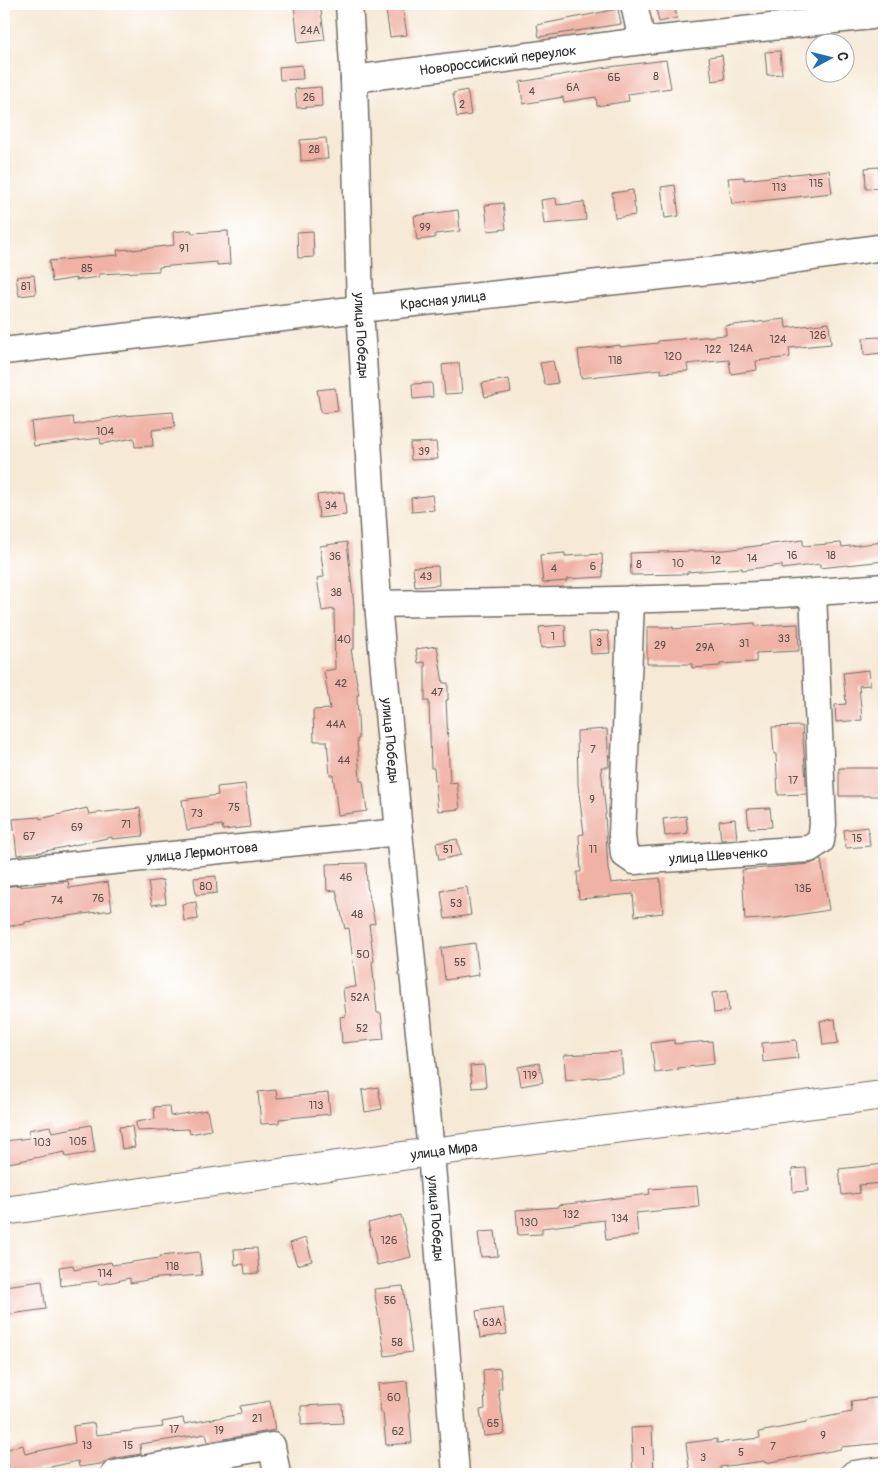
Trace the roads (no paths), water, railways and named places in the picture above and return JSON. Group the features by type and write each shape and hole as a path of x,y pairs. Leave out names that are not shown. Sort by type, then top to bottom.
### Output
{"main road":[{"name":"улица Мира","path":"4,1211 431,1152 884,1095"}],"street":[{"name":"улица Победы","path":"349,4 354,79 360,309 378,604 398,832 431,1152 456,1474"},
{"path":"634,4 642,41"},
{"name":"Новороссийский переулок","path":"354,79 642,41 871,16 884,12"},
{"name":"Красная улица","path":"4,351 360,309 736,268 884,247"},
{"path":"378,604 814,593 884,587"},
{"name":"улица Шевченко","path":"631,599 622,835 624,854 634,861 809,849 821,841 823,824 814,593"},
{"name":"улица Лермонтова","path":"4,872 398,832"},
{"path":"114,1474 272,1446 277,1474"},
{"path":"854,1474 884,1470"}]}
